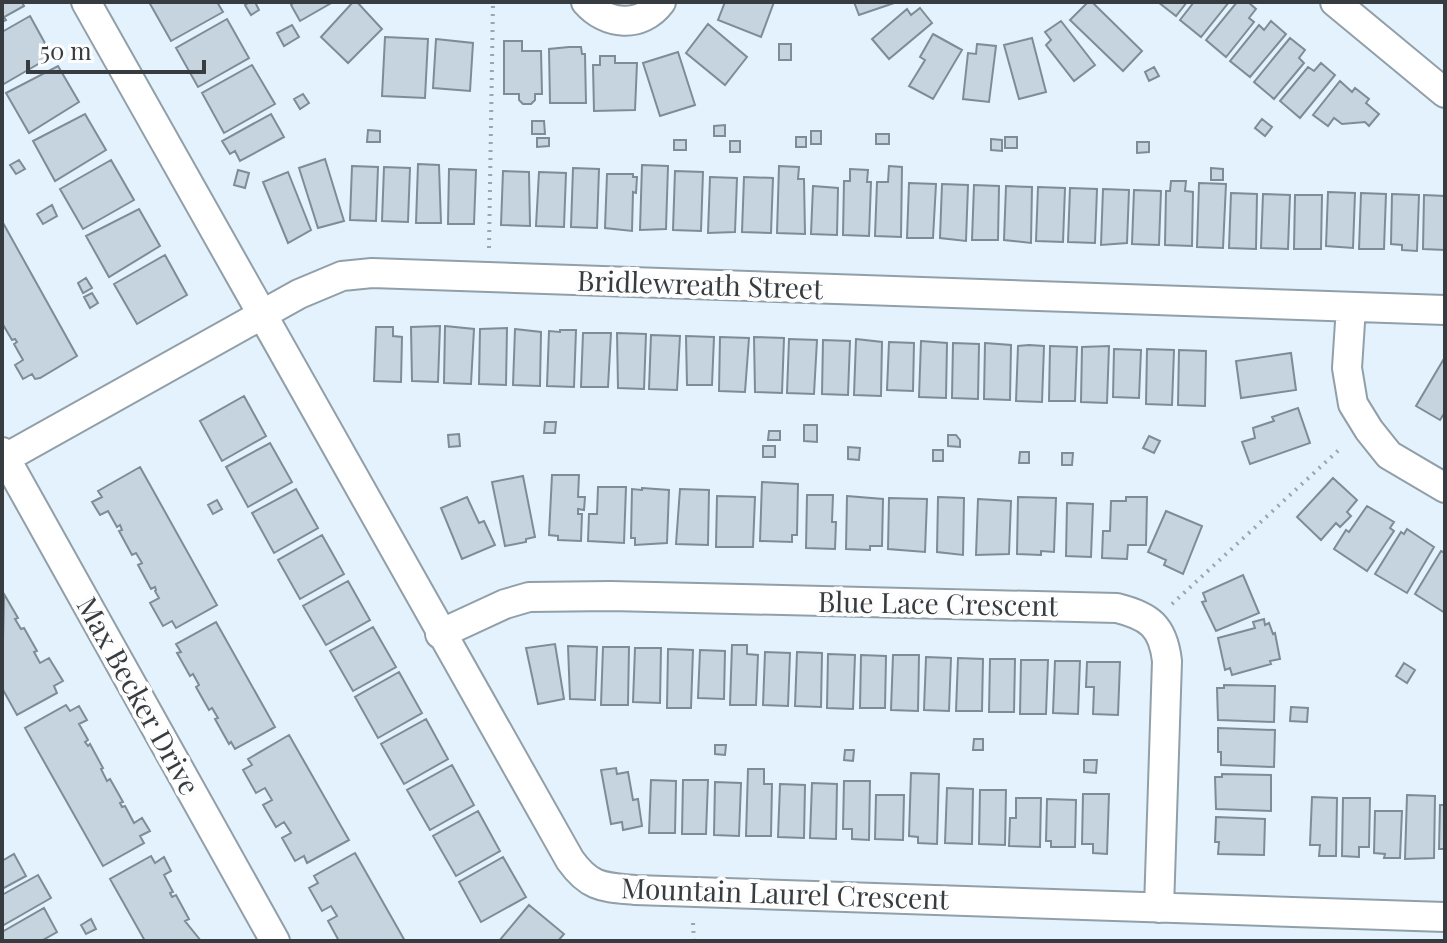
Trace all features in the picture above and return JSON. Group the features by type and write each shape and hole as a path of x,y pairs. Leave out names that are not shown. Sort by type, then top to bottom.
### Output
{"street":[{"name":"Mountain Laurel Crescent","path":"86,2 440,634 582,877 602,886 635,890 1445,917"},
{"path":"586,2 605,18 621,21 644,17 661,2"},
{"path":"1335,2 1441,80"},
{"name":"Bridlewreath Street","path":"3,456 321,283 342,276 372,273 1445,310"},
{"path":"1351,307 1347,368 1353,404 1389,455 1445,488"},
{"name":"Max Becker Drive","path":"3,456 275,941"},
{"name":"Blue Lace Crescent","path":"440,634 505,604 529,597 611,596 1117,608 1138,614 1154,625 1165,641 1167,661 1159,908"}],"path":[{"path":"489,248 493,2"},
{"path":"1172,604 1342,447"},
{"path":"693,923 694,941"}],"building":[{"path":"2,2 22,2 24,6 4,17 6,20 2,22"},
{"path":"149,2 217,2 223,12 171,41"},
{"path":"255,2 259,10 251,15 245,5"},
{"path":"294,2 333,2 300,21 291,5"},
{"path":"353,2 357,2 382,29 348,63 321,37"},
{"path":"725,2 774,2 761,37 718,20"},
{"path":"854,2 897,2 859,15"},
{"path":"1088,2 1092,2 1142,51 1123,71 1070,20"},
{"path":"1158,2 1187,2 1176,16"},
{"path":"1194,2 1229,2 1201,37 1180,20"},
{"path":"1237,2 1248,2 1256,9 1249,18 1254,22 1226,57 1206,40"},
{"path":"920,8 932,23 889,59 872,39 907,9 911,15"},
{"path":"30,16 52,56 2,85 2,32"},
{"path":"227,19 249,58 198,87 176,48"},
{"path":"1061,21 1095,65 1074,81 1046,45 1051,40 1045,32"},
{"path":"1271,21 1286,34 1250,77 1230,61 1259,25 1264,30"},
{"path":"708,24 747,57 725,85 686,53"},
{"path":"292,25 299,37 284,46 277,33"},
{"path":"933,34 962,50 933,99 909,86 925,60 920,57"},
{"path":"385,37 428,39 425,98 382,96"},
{"path":"1032,38 1046,92 1019,99 1004,45"},
{"path":"1290,38 1305,50 1299,58 1304,63 1274,99 1254,82"},
{"path":"436,39 473,43 470,91 433,88"},
{"path":"504,41 522,41 522,51 541,51 542,94 535,94 531,104 523,104 519,94 504,94"},
{"path":"779,44 791,44 791,60 779,60"},
{"path":"977,44 996,46 989,102 963,99 968,53 976,54"},
{"path":"581,47 582,54 585,54 586,103 550,103 549,49"},
{"path":"678,52 695,105 660,116 643,63"},
{"path":"600,56 615,56 615,63 637,63 635,110 594,111 593,65 600,65"},
{"path":"1321,63 1335,75 1300,118 1280,101 1308,67 1314,71"},
{"path":"252,65 275,104 224,133 202,93"},
{"path":"58,66 79,102 29,133 6,93"},
{"path":"1154,67 1159,76 1149,81 1145,72"},
{"path":"1340,81 1352,92 1355,88 1369,99 1366,103 1379,114 1369,126 1365,122 1342,124 1334,118 1328,126 1313,115"},
{"path":"303,94 309,103 300,109 294,99"},
{"path":"85,114 106,150 55,181 33,141"},
{"path":"271,114 284,137 240,161 235,151 230,154 222,141"},
{"path":"1262,119 1272,127 1265,136 1255,128"},
{"path":"532,121 544,121 545,134 532,134"},
{"path":"725,125 725,136 714,136 714,126"},
{"path":"368,130 380,131 380,142 367,142"},
{"path":"811,131 821,131 821,144 811,144"},
{"path":"876,134 889,134 889,144 876,144"},
{"path":"796,137 806,137 806,147 796,147"},
{"path":"1005,137 1017,137 1017,148 1005,148"},
{"path":"537,138 549,138 549,146 537,147"},
{"path":"991,139 1002,140 1002,151 991,150"},
{"path":"674,140 686,140 686,150 674,150"},
{"path":"730,141 740,141 740,152 730,152"},
{"path":"1137,142 1149,142 1149,152 1137,153"},
{"path":"325,159 344,221 318,228 299,168"},
{"path":"19,160 25,169 16,174 10,165"},
{"path":"111,160 134,200 83,229 60,189"},
{"path":"418,164 439,165 441,223 416,223"},
{"path":"642,165 668,166 666,229 640,230"},
{"path":"352,166 378,167 376,221 350,220"},
{"path":"779,166 799,167 798,179 804,179 805,234 777,233"},
{"path":"889,166 902,167 901,237 875,236 877,182 888,182"},
{"path":"384,167 410,168 408,222 382,221"},
{"path":"573,168 599,169 597,228 571,227"},
{"path":"1211,168 1223,169 1223,180 1211,180"},
{"path":"449,169 476,170 474,224 448,224"},
{"path":"850,169 868,170 867,182 871,182 869,236 843,235 844,181 850,181"},
{"path":"238,170 249,173 245,188 234,185"},
{"path":"503,171 529,172 530,226 501,225"},
{"path":"675,171 703,172 701,231 673,230"},
{"path":"288,172 311,230 288,243 263,182"},
{"path":"539,172 566,173 564,227 536,226"},
{"path":"607,174 633,174 637,177 636,193 633,192 632,231 605,228"},
{"path":"710,177 737,178 735,232 708,233"},
{"path":"744,177 773,178 771,233 742,232"},
{"path":"1171,181 1186,181 1185,191 1193,192 1192,246 1165,245 1166,191 1170,191"},
{"path":"909,183 936,184 933,238 907,238"},
{"path":"1199,183 1226,184 1223,248 1197,247"},
{"path":"942,184 968,185 966,241 940,238"},
{"path":"974,185 999,186 998,240 972,240"},
{"path":"813,186 838,188 837,235 811,234"},
{"path":"1006,186 1032,187 1031,243 1004,240"},
{"path":"1038,187 1065,188 1063,242 1036,241"},
{"path":"1070,188 1097,189 1095,243 1068,242"},
{"path":"1103,189 1129,190 1127,243 1101,245"},
{"path":"1134,190 1161,191 1159,245 1132,244"},
{"path":"1328,192 1355,193 1353,248 1326,246"},
{"path":"1231,193 1257,194 1256,249 1229,248"},
{"path":"1361,193 1386,194 1384,249 1359,249"},
{"path":"1263,194 1290,195 1288,249 1261,248"},
{"path":"1392,194 1419,195 1417,251 1402,250 1402,245 1391,244"},
{"path":"1295,195 1322,195 1321,249 1294,249"},
{"path":"1424,195 1445,196 1445,250 1423,249"},
{"path":"52,205 57,216 43,224 37,214"},
{"path":"139,209 160,246 109,277 86,236"},
{"path":"2,221 77,356 40,378 35,379 32,374 23,379 15,365 23,360 14,344 17,342 12,340 2,323"},
{"path":"165,255 187,295 137,324 114,284"},
{"path":"86,278 92,288 83,293 78,283"},
{"path":"92,293 98,303 90,308 84,297"},
{"path":"440,326 438,382 412,381 411,327"},
{"path":"445,326 474,329 471,384 444,383"},
{"path":"376,327 393,327 393,336 402,337 401,382 374,381"},
{"path":"507,328 506,385 479,384 480,329"},
{"path":"515,329 541,332 540,386 513,385"},
{"path":"576,330 574,387 547,386 549,331"},
{"path":"583,333 611,333 608,387 581,387"},
{"path":"617,333 646,334 644,389 618,388"},
{"path":"651,335 680,336 677,390 649,389"},
{"path":"686,336 714,337 712,385 687,385"},
{"path":"720,337 749,338 745,392 719,391"},
{"path":"754,337 784,338 782,393 755,392"},
{"path":"789,339 817,340 814,394 787,393"},
{"path":"856,339 882,342 881,396 854,395"},
{"path":"823,340 850,341 848,395 822,394"},
{"path":"921,341 947,343 946,398 919,397"},
{"path":"889,342 914,343 913,391 887,390"},
{"path":"953,343 979,344 978,399 952,398"},
{"path":"985,343 1011,345 1010,400 984,399"},
{"path":"1018,346 1044,346 1042,402 1016,401"},
{"path":"1050,346 1077,347 1075,401 1049,401"},
{"path":"1109,346 1107,403 1081,402 1082,347"},
{"path":"1114,349 1141,350 1139,398 1113,397"},
{"path":"1147,349 1174,350 1172,405 1146,404"},
{"path":"1179,350 1206,351 1205,406 1178,405"},
{"path":"1291,353 1296,390 1241,398 1236,361"},
{"path":"1445,357 1445,412 1440,420 1416,406"},
{"path":"244,396 266,436 222,461 200,421"},
{"path":"1298,408 1310,443 1250,464 1242,442 1255,438 1253,428"},
{"path":"545,422 556,422 555,433 544,433"},
{"path":"804,425 817,425 817,442 804,441"},
{"path":"769,431 780,431 780,440 768,440"},
{"path":"459,434 460,446 449,447 448,435"},
{"path":"948,435 956,435 960,447 948,446"},
{"path":"1149,436 1160,441 1154,453 1143,448"},
{"path":"270,443 292,482 248,507 226,467"},
{"path":"763,446 775,446 775,457 763,457"},
{"path":"848,447 860,448 859,460 848,459"},
{"path":"933,450 943,450 943,461 933,461"},
{"path":"1020,452 1029,452 1029,463 1019,463"},
{"path":"1062,453 1073,453 1072,465 1062,465"},
{"path":"140,467 217,605 176,628 172,621 163,626 150,603 159,598 155,587 151,589 138,565 142,563 136,553 132,555 119,531 122,530 120,525 117,527 108,511 100,515 92,502 102,497 98,491"},
{"path":"552,475 579,475 578,497 585,497 584,510 578,509 578,514 582,514 581,541 558,540 558,536 549,535"},
{"path":"523,476 535,537 505,546 492,482"},
{"path":"1333,478 1357,500 1347,512 1351,516 1340,527 1336,523 1321,540 1297,517"},
{"path":"762,482 798,484 797,535 792,535 792,542 760,541"},
{"path":"598,487 626,487 624,543 588,541 589,514 597,514"},
{"path":"296,489 318,528 274,553 252,513"},
{"path":"632,489 669,490 667,543 635,545 635,538 631,538"},
{"path":"680,489 709,490 708,545 676,544"},
{"path":"807,495 833,495 835,549 806,548"},
{"path":"717,496 755,497 753,547 716,547"},
{"path":"847,496 883,499 882,546 870,546 870,550 846,549"},
{"path":"467,497 479,523 484,521 495,545 462,559 441,508"},
{"path":"938,497 964,498 963,555 937,552"},
{"path":"1018,497 1056,498 1054,552 1017,554"},
{"path":"1126,497 1147,497 1146,545 1128,545 1127,559 1102,558 1103,531 1110,531 1111,501 1126,501"},
{"path":"889,498 927,499 925,552 888,549"},
{"path":"978,499 1011,501 1009,554 976,555"},
{"path":"217,500 222,509 213,514 208,505"},
{"path":"1067,503 1093,504 1091,557 1066,556"},
{"path":"1367,506 1394,522 1390,528 1394,531 1367,571 1334,549"},
{"path":"1166,511 1202,526 1183,574 1164,565 1166,560 1148,552"},
{"path":"1407,529 1434,547 1407,593 1375,574 1401,532 1404,534"},
{"path":"322,535 344,574 300,599 278,560"},
{"path":"1441,551 1445,553 1445,613 1415,594"},
{"path":"1243,575 1259,613 1216,631 1202,602 1206,601 1203,593"},
{"path":"348,581 370,620 326,645 303,606"},
{"path":"4,594 18,618 15,619 37,651 34,652 40,663 49,658 63,681 54,686 57,693 17,715 2,688"},
{"path":"1264,619 1265,625 1269,623 1275,633 1280,659 1232,675 1230,668 1225,670 1218,638 1255,628 1253,622"},
{"path":"216,622 275,727 235,749 231,742 229,744 215,719 218,718 212,708 209,710 196,687 199,685 193,674 190,676 177,653 181,652 176,644"},
{"path":"373,627 396,667 353,691 330,651"},
{"path":"555,644 564,699 538,704 526,648"},
{"path":"732,645 747,645 747,654 758,655 756,705 730,705"},
{"path":"568,646 597,647 595,700 570,699"},
{"path":"603,647 629,647 628,705 601,705"},
{"path":"635,648 661,648 660,703 633,702"},
{"path":"668,649 693,650 691,708 667,708"},
{"path":"700,650 725,651 724,699 698,698"},
{"path":"765,652 790,653 788,706 763,705"},
{"path":"797,652 822,653 821,707 795,706"},
{"path":"828,654 855,655 853,709 827,708"},
{"path":"861,655 886,656 885,708 860,708"},
{"path":"893,655 919,655 918,711 891,710"},
{"path":"926,657 951,658 949,711 924,710"},
{"path":"958,658 983,659 982,711 956,711"},
{"path":"990,659 1015,659 1014,712 989,712"},
{"path":"1021,660 1048,660 1046,714 1020,714"},
{"path":"1055,661 1080,661 1078,714 1053,713"},
{"path":"1087,662 1120,662 1118,715 1093,714 1094,687 1086,687"},
{"path":"1404,663 1415,670 1407,683 1396,676"},
{"path":"399,672 422,713 378,738 355,697"},
{"path":"1224,685 1275,686 1274,722 1218,720 1217,688 1224,688"},
{"path":"66,705 70,711 79,706 87,720 79,724 88,740 85,742 88,746 90,744 107,781 110,779 123,802 120,803 122,807 125,806 134,823 142,818 150,831 140,836 144,843 103,866 25,728"},
{"path":"1291,707 1308,708 1307,722 1290,721"},
{"path":"426,719 448,759 404,784 381,744"},
{"path":"1218,728 1275,730 1274,767 1221,765"},
{"path":"289,735 349,840 307,863 304,856 295,861 282,838 291,833 284,822 276,827 263,805 272,800 265,788 256,793 243,770 252,765 248,759"},
{"path":"974,739 983,739 983,750 973,750"},
{"path":"715,745 726,745 725,755 715,754"},
{"path":"845,750 854,750 853,761 844,760"},
{"path":"1084,760 1097,760 1096,773 1084,772"},
{"path":"452,765 474,805 430,830 407,790"},
{"path":"616,768 617,774 628,772 633,800 638,799 642,826 623,830 622,822 611,824 601,770"},
{"path":"748,769 764,769 764,784 772,784 771,836 746,836"},
{"path":"911,773 939,774 937,844 918,843 918,837 909,836"},
{"path":"1222,774 1271,775 1271,811 1216,809 1215,777 1222,777"},
{"path":"651,780 676,781 675,833 649,833"},
{"path":"683,780 708,780 706,834 682,834"},
{"path":"844,781 870,781 869,840 852,839 852,829 843,829"},
{"path":"715,782 741,783 739,836 714,835"},
{"path":"812,783 837,784 836,839 810,838"},
{"path":"780,784 805,785 804,838 778,837"},
{"path":"947,788 973,789 972,844 945,843"},
{"path":"980,790 1006,790 1005,845 979,844"},
{"path":"1083,794 1109,794 1107,854 1093,853 1093,844 1082,844"},
{"path":"876,795 904,795 903,840 875,839"},
{"path":"1407,795 1435,796 1434,858 1405,859"},
{"path":"1312,797 1337,798 1336,856 1319,856 1320,845 1310,845"},
{"path":"1016,798 1041,798 1040,847 1009,846 1010,818 1016,818"},
{"path":"1343,798 1370,798 1369,847 1359,847 1359,857 1342,856"},
{"path":"1047,799 1076,800 1075,847 1051,847 1051,841 1046,841"},
{"path":"1440,805 1445,805 1445,849 1439,849"},
{"path":"478,811 500,851 456,876 433,836"},
{"path":"1375,811 1402,811 1400,858 1384,858 1385,854 1374,853"},
{"path":"1216,817 1265,819 1264,855 1218,854"},
{"path":"355,853 405,941 339,941 328,921 337,916 331,906 322,911 309,888 318,883 314,876"},
{"path":"14,854 26,876 2,889 2,861"},
{"path":"151,856 155,863 164,857 171,871 164,875 173,892 170,893 172,897 176,895 189,919 185,921 201,941 145,941 110,879"},
{"path":"503,857 526,897 481,922 459,882"},
{"path":"38,875 51,898 2,926 2,895"},
{"path":"529,905 564,934 558,941 499,941"},
{"path":"44,908 57,932 41,941 2,941 2,932"},
{"path":"91,919 96,929 86,934 81,925"}]}
